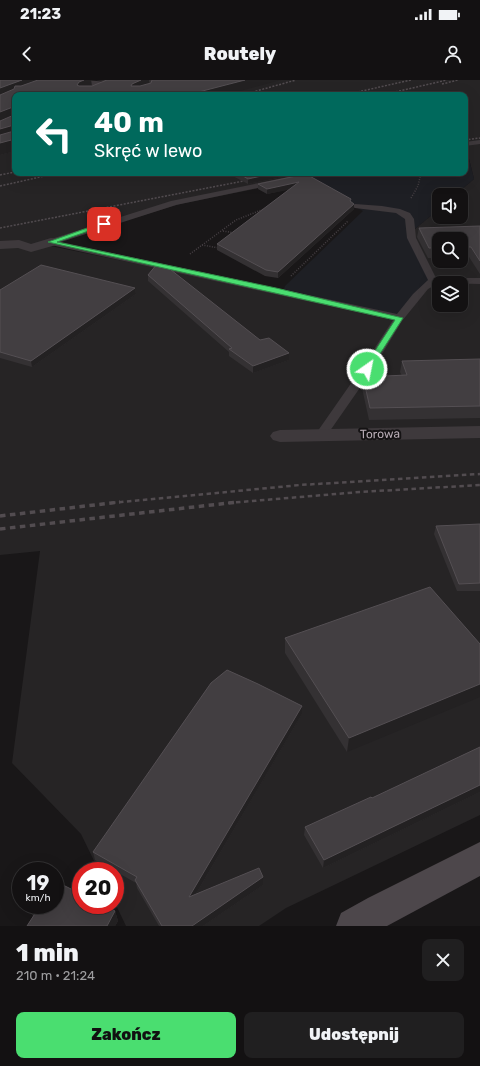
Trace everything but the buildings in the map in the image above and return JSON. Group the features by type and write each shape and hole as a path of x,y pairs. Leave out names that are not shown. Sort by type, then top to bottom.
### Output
{"main road":[{"path":"354,926 380,910 480,858"}],"street":[{"path":"76,80 109,85"},
{"path":"0,245 19,244 31,248 51,242"},
{"name":"Torowa","path":"280,436 480,432"}],"lane":[{"path":"468,144 480,142"},
{"path":"51,242 174,203 304,176"},
{"path":"355,206 404,212 409,218 410,233 432,279"},
{"path":"51,242 399,318"},
{"path":"170,268 180,260"},
{"path":"321,435 367,369 399,318 426,284 432,281"},
{"path":"468,281 480,281"},
{"path":"276,290 284,282"}],"path":[{"path":"404,212 418,186 420,176"},
{"path":"180,260 236,220 264,208 270,207"},
{"path":"244,217 250,218"},
{"path":"284,282 348,220"},
{"path":"222,230 238,234"},
{"path":"328,232 334,233"},
{"path":"202,245 222,249"},
{"path":"312,248 318,249"},
{"path":"295,264 302,265"}],"shaded area":[{"path":"145,80 480,80 480,815 286,908 259,926 126,926 120,914 124,914 124,862 95,862 81,834 12,763 40,551 0,555 0,140 12,135 12,176 319,176 180,204 46,245 399,318 410,233 432,215 432,224 468,224 468,188 463,188 474,179 468,155 468,92 116,92"},
{"path":"468,155 474,179 463,188 432,188 432,215 410,233 432,279 432,282 399,318 284,289 285,286 363,211 304,179 319,176 468,176"}],"railway":[{"path":"253,92 296,80"},
{"path":"357,92 411,80"},
{"path":"395,92 447,80"},
{"path":"442,84 458,80"},
{"path":"468,140 480,138"},
{"path":"0,175 12,173"},
{"path":"0,186 45,176"},
{"path":"0,228 254,179"},
{"path":"113,503 300,485 480,474"},
{"path":"232,503 360,492 480,485"},
{"path":"113,503 120,502"},
{"path":"232,503 238,502"},
{"path":"0,516 113,503"},
{"path":"228,503 232,503"},
{"path":"0,529 232,503"}],"route":[{"path":"104,224 51,242 399,318 367,369"}]}
